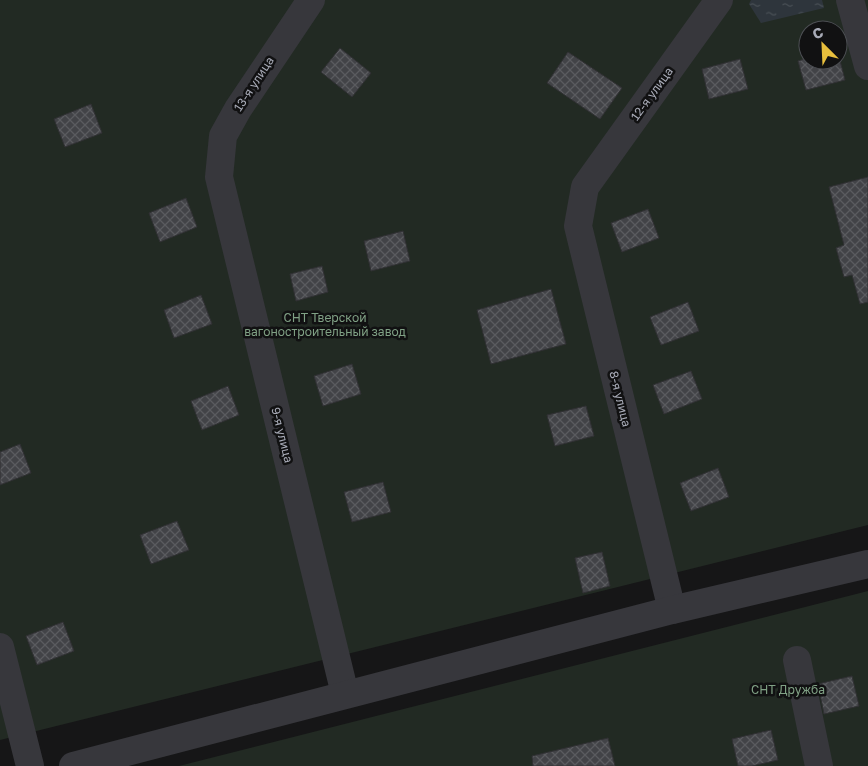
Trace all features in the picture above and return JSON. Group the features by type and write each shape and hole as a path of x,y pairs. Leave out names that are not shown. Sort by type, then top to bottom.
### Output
{"street":[{"name":"13-я улица","path":"219,177 223,136 238,108 311,0"},
{"name":"12-я улица","path":"585,187 719,0"},
{"path":"850,0 868,66"},
{"name":"9-я улица","path":"219,177 345,694"},
{"name":"8-я улица","path":"585,187 578,226 672,610"},
{"path":"73,766 672,610 868,564"},
{"path":"0,647 30,766"},
{"path":"797,660 818,766"}],"green space":[{"name":"СНТ Тверской вагоностроительный завод","path":"0,0 868,0 868,525 0,740"},
{"name":"СНТ Дружба","path":"868,591 868,766 179,766"}],"water":[{"path":"751,0 822,0 824,8 761,23 749,4"}],"building":[{"path":"340,48 371,73 352,97 321,72"},
{"path":"568,52 622,88 600,119 547,83"},
{"path":"740,59 748,89 709,99 702,69"},
{"path":"800,70 842,70 845,80 806,90"},
{"path":"91,104 102,133 65,147 54,119"},
{"path":"868,177 868,302 860,304 852,275 844,277 836,248 844,245 829,187"},
{"path":"186,198 197,227 160,242 149,213"},
{"path":"648,209 659,238 622,252 611,223"},
{"path":"403,231 410,261 371,271 364,241"},
{"path":"322,266 328,292 296,301 290,274"},
{"path":"551,289 566,344 491,364 477,310"},
{"path":"201,295 212,324 174,338 164,310"},
{"path":"688,302 699,331 661,345 650,317"},
{"path":"352,364 361,394 323,406 314,376"},
{"path":"691,371 702,399 664,414 653,385"},
{"path":"228,386 239,415 202,430 191,401"},
{"path":"586,406 594,436 555,446 547,415"},
{"path":"20,444 31,473 0,485 0,452"},
{"path":"718,468 729,497 691,511 680,483"},
{"path":"383,482 391,512 352,522 344,492"},
{"path":"177,521 189,550 151,564 140,535"},
{"path":"602,552 610,586 583,593 575,558"},
{"path":"63,622 74,651 37,665 26,636"},
{"path":"852,676 859,706 824,714 818,684"},
{"path":"771,730 778,760 752,766 738,766 732,739"},
{"path":"608,738 615,766 533,766 532,756"}]}
